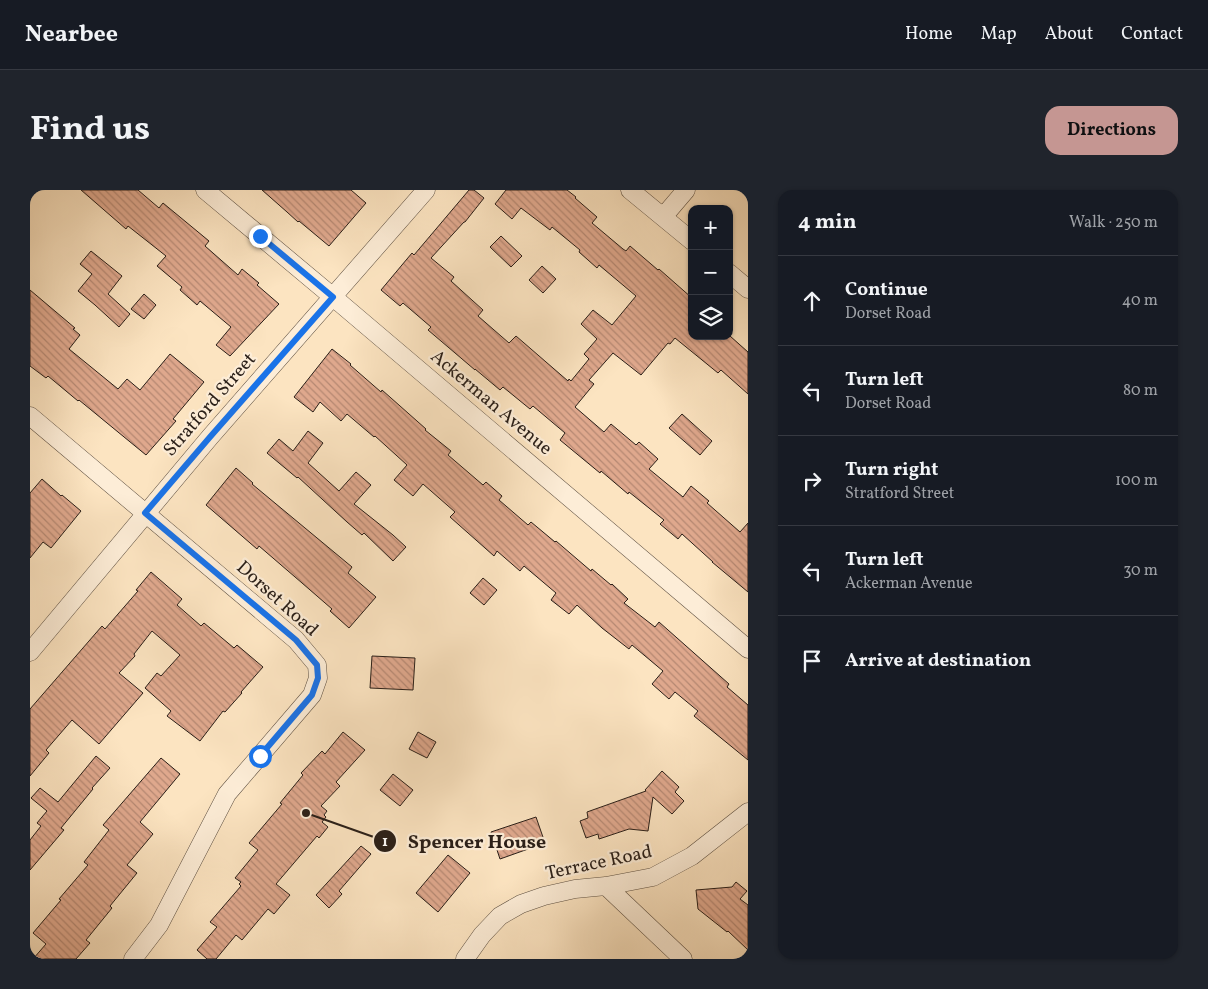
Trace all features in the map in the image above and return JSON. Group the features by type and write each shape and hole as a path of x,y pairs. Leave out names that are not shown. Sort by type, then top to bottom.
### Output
{"street":[{"name":"Ackerman Avenue","path":"205,190 748,649"},
{"name":"Stratford Street","path":"30,652 210,437 426,190"},
{"path":"630,190 688,239"},
{"path":"663,217 686,190"},
{"path":"733,276 748,289"},
{"name":"Dorset Road","path":"30,416 296,640 317,665 318,678 312,695 227,794 158,925 133,959"},
{"name":"Terrace Road","path":"465,959 482,935 500,916 521,904 544,896 575,889 606,886 654,877 692,856 748,812"},
{"path":"606,886 683,959"}],"building":[{"path":"81,190 138,190 159,208 163,203 209,241 205,246 238,275 242,269 259,283 257,285 279,304 230,356 216,345 231,327 200,301 197,305 180,290 182,287 157,266 166,256 128,226 126,229"},
{"path":"262,190 351,190 366,203 329,246"},
{"path":"469,190 474,190 484,198 465,222 431,258 454,277 451,281 483,310 478,316 509,343 516,336 568,381 569,379 571,381 589,359 584,354 597,339 581,324 593,310 612,325 636,296 599,265 597,268 579,252 580,250 552,227 550,230 521,208 512,219 495,204 506,190 567,190 597,217 592,223 626,251 630,246 688,294 688,340 733,339 748,352 748,394 721,370 718,373 675,338 670,344 668,343 641,375 613,353 589,380 594,384 575,407 604,432 611,424 636,445 639,442 658,459 649,469 683,497 691,486 740,532 748,523 748,592 682,534 678,539 660,524 664,520 629,492 628,494 601,471 600,473 560,440 565,433 533,406 530,409 503,387 500,390 428,330 431,327 403,303 400,306 381,290 412,253 414,255"},
{"path":"501,236 522,256 511,267 490,247"},
{"path":"91,251 122,276 108,294 130,314 119,327 78,291 92,274 80,264"},
{"path":"542,266 556,279 543,293 529,280"},
{"path":"30,290 75,328 73,329 80,335 69,349 118,389 127,379 140,390 170,354 204,382 173,419 176,421 146,455 48,376 46,378 30,366"},
{"path":"144,294 156,305 144,319 131,309"},
{"path":"332,349 451,451 448,455 483,485 486,482 502,496 499,500 528,525 531,522 591,571 592,569 612,584 628,599 624,603 655,627 659,622 729,684 727,687 748,705 748,760 694,716 698,711 675,692 669,699 652,684 663,671 632,645 629,649 577,605 569,614 551,600 556,593 524,566 520,571 497,551 494,556 450,517 455,512 423,484 413,496 394,480 407,465 375,436 347,414 341,421 320,402 313,412 294,397"},
{"path":"682,414 712,441 700,455 669,428"},
{"path":"308,431 323,443 308,463 339,491 356,472 371,485 354,504 406,547 393,561 364,533 362,535 298,477 267,453 279,439 293,451"},
{"path":"236,468 252,484 352,567 348,573 376,597 349,628 330,611 332,609 259,546 257,549 206,505"},
{"path":"42,479 81,511 51,548 43,542 30,558 30,493"},
{"path":"151,572 182,599 177,605 201,626 204,623 234,648 237,645 263,667 225,712 223,711 200,741 167,716 171,711 145,688 157,673 161,676 180,655 152,631 134,654 135,656 119,673 143,693 99,744 72,720 46,750 49,753 30,776 30,709 102,626 105,629 138,591 136,590"},
{"path":"483,578 497,590 484,605 470,593"},
{"path":"372,656 415,658 413,690 370,688"},
{"path":"343,732 365,750 336,782 340,786 321,806 327,811 324,815 326,817 322,822 328,827 319,838 317,836 276,884 290,895 274,914 268,909 242,940 236,935 216,959 207,959 197,950 217,927 210,922 241,886 239,884 241,882 235,878 258,850 249,843 282,804 280,803 303,775 301,773 322,751 325,754"},
{"path":"418,732 436,742 427,758 409,749"},
{"path":"96,756 110,768 61,828 64,830 30,870 30,840 41,826 37,823 47,811 31,798 40,788 58,802"},
{"path":"161,758 180,774 140,822 153,834 127,865 137,873 110,906 112,908 86,940 90,943 76,959 33,959 46,944 33,933 88,865 84,862 109,830 103,825"},
{"path":"662,771 679,787 675,792 684,801 672,814 653,797 648,831 629,829 599,839 598,834 586,838 580,821 588,818 587,812 646,791"},
{"path":"393,774 413,790 400,806 380,790"},
{"path":"536,817 545,843 500,859 491,832"},
{"path":"361,846 371,854 339,891 342,894 329,908 316,895"},
{"path":"448,855 470,873 438,912 416,893"},
{"path":"736,882 747,891 740,899 748,905 748,950 728,931 698,909 696,890 732,887"}],"place":[{"name":"Spencer House","path":"306,813"}],"route":[{"path":"260,236 333,297 145,513 296,640 317,665 318,678 312,695 260,756"}]}
